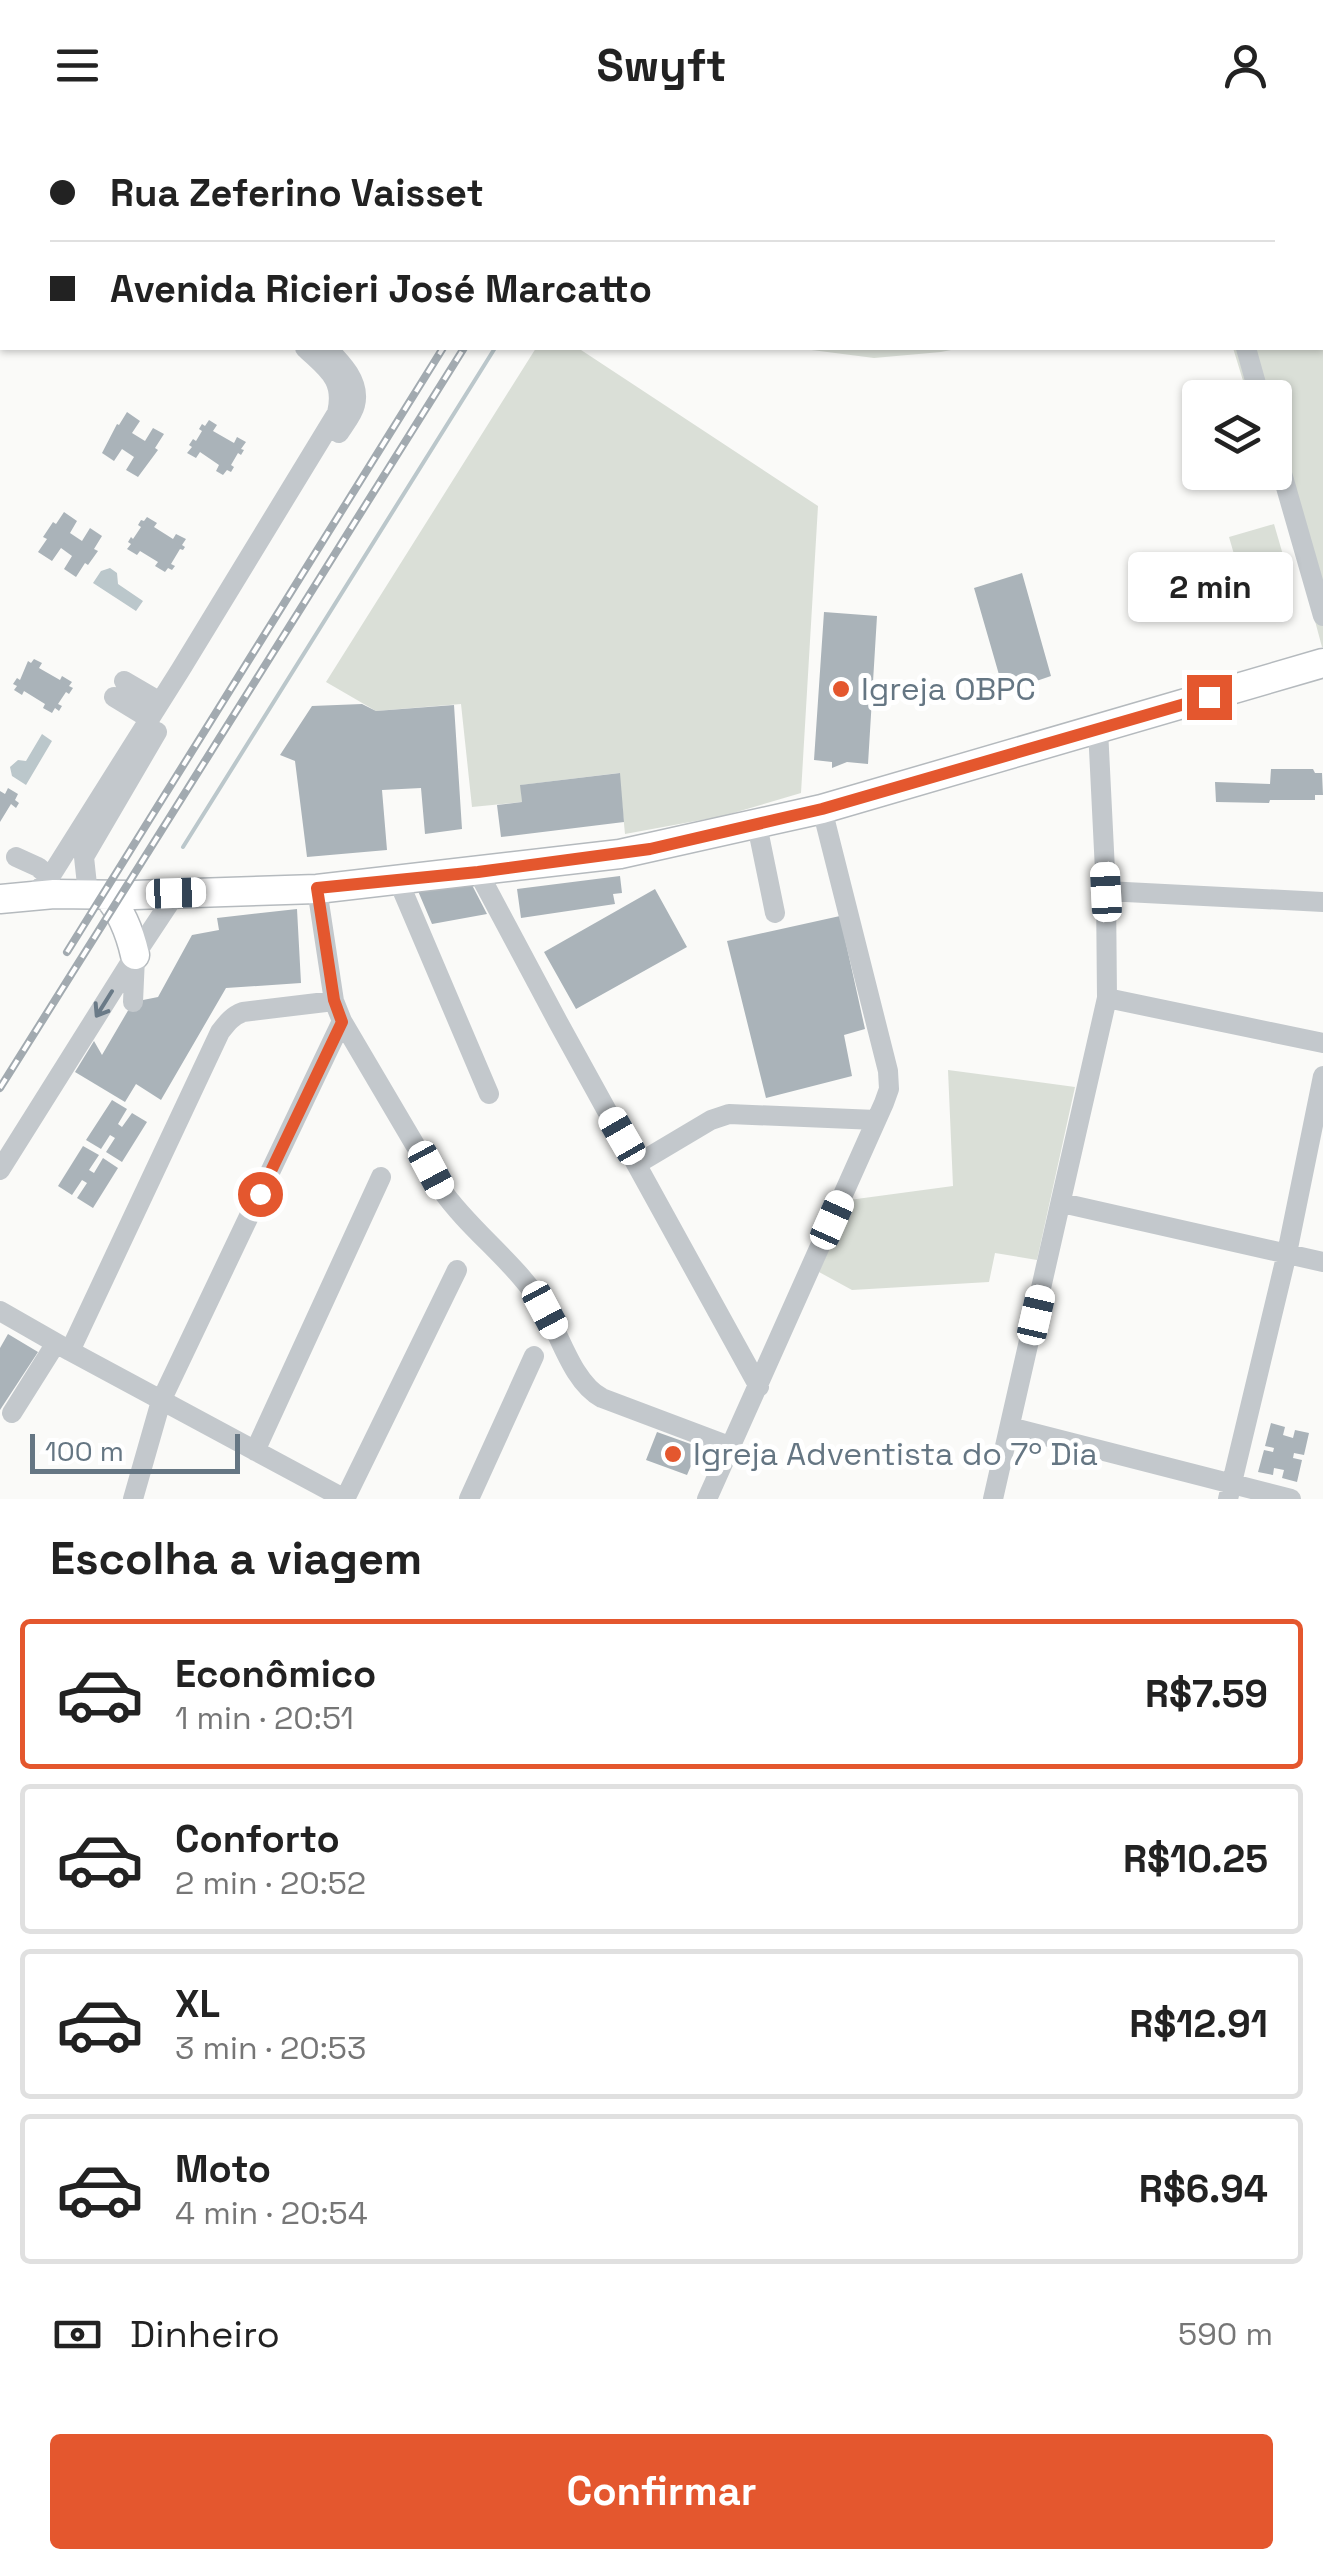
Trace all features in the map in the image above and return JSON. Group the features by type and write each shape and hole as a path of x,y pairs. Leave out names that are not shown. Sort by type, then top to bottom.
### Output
{"main road":[{"path":"8,901 65,903 98,895 317,888 620,854 822,809 1323,663"},
{"path":"98,895 114,903 129,932 135,955"}],"street":[{"path":"98,895 84,857 186,672 355,406 347,389 307,350"},
{"path":"329,350 350,376 347,389"},
{"path":"1247,350 1255,380"},
{"path":"1287,490 1323,616"},
{"path":"8,901 40,888 50,877 155,710 186,672"},
{"path":"119,689 155,710"},
{"path":"993,1499 1107,998 1098,729"},
{"path":"707,1499 888,1089 888,1071 822,809"},
{"path":"757,825 775,913"},
{"path":"16,857 50,877"},
{"path":"478,872 759,1387"},
{"path":"398,880 489,1094"},
{"path":"317,888 334,1000 342,1022 441,1190 533,1291 584,1385 602,1398 732,1447"},
{"path":"1106,892 1323,902"},
{"path":"0,1170 176,893"},
{"path":"133,1002 135,955"},
{"path":"1107,998 1323,1043"},
{"path":"12,1413 63,1348 220,1032 233,1016 243,1012 334,1000"},
{"path":"134,1499 162,1401 342,1022"},
{"path":"1230,1492 1287,1252 1323,1076"},
{"path":"637,1164 711,1120 729,1114 876,1120"},
{"path":"255,1451 381,1176"},
{"path":"1062,1202 1323,1262"},
{"path":"0,1311 345,1499 457,1270"},
{"path":"469,1499 534,1356"},
{"path":"1010,1428 1230,1492 1291,1499"}],"shaded area":[{"path":"535,350 581,350 818,506 801,793 723,816 625,834 619,773 521,785 522,802 472,807 461,704 376,711 326,682"},
{"path":"812,350 951,350 941,352 874,358"},
{"path":"1234,350 1323,350 1322,647 1280,490 1292,490 1292,380 1243,380"},
{"path":"1274,524 1292,586 1247,599 1229,537"},
{"path":"110,568 117,573 118,584 143,601 136,611 93,583 101,571"},
{"path":"42,734 52,741 26,785 12,776 10,767 18,760 26,761"},
{"path":"948,1070 1075,1087 1037,1260 995,1253 989,1282 852,1290 819,1272 849,1200 953,1186"}],"building":[{"path":"127,412 140,421 132,433 145,441 153,428 164,434 155,448 158,450 138,477 126,470 134,457 122,449 114,461 102,453"},
{"path":"209,420 217,425 213,431 234,443 237,437 246,442 231,465 231,472 227,470 223,475 216,471 219,465 200,452 196,458 187,453 202,431 202,424 205,426"},
{"path":"64,512 77,521 70,533 82,541 90,528 102,536 94,549 98,551 76,577 64,569 72,556 61,548 52,561 38,552 47,539 43,537"},
{"path":"147,517 157,523 154,527 173,539 176,534 186,539 182,545 185,547 171,564 175,566 172,570 168,568 165,572 155,566 158,562 140,551 137,555 127,549 131,537 141,527 141,520"},
{"path":"1022,573 1051,676 1004,692 974,588"},
{"path":"824,612 877,616 868,764 847,762 832,768 832,762 814,760"},
{"path":"28,661 42,663 39,668 72,682 69,686 73,688 58,704 62,706 59,711 55,708 52,713 24,691 22,695 14,690 17,686 13,684 17,678 20,680"},
{"path":"362,704 376,711 454,705 462,829 425,834 421,788 382,790 387,850 307,857 295,761 280,755 312,706"},
{"path":"1271,769 1313,769 1322,773 1323,795 1315,795 1315,800 1216,802 1215,782 1270,784"},
{"path":"620,773 624,822 501,837 497,805 522,802 520,785"},
{"path":"8,788 18,794 15,800 19,803 16,808 11,804 0,822 0,791 5,794"},
{"path":"620,876 622,893 613,894 615,904 521,918 517,889"},
{"path":"468,884 487,914 432,924 418,891"},
{"path":"655,889 687,947 576,1009 544,952"},
{"path":"297,909 301,983 226,988 161,1100 136,1084 125,1102 75,1072 94,1041 102,1055 133,1002 158,997 192,935 219,930 217,918"},
{"path":"840,916 865,1029 844,1035 852,1076 766,1098 727,941"},
{"path":"112,1100 127,1109 118,1124 122,1127 132,1113 147,1122 122,1162 106,1152 115,1138 110,1135 101,1149 86,1140"},
{"path":"83,1146 99,1155 89,1170 94,1173 103,1158 118,1168 93,1208 77,1198 87,1183 82,1180 72,1195 58,1186"},
{"path":"8,1334 38,1352 0,1410 0,1348"},
{"path":"1271,1423 1285,1427 1283,1435 1293,1438 1295,1430 1309,1433 1304,1455 1294,1453 1293,1458 1302,1460 1297,1482 1282,1478 1284,1470 1274,1468 1273,1475 1258,1472 1264,1450 1273,1452 1274,1448 1265,1446"},
{"name":"Igreja Adventista do 7º Dia","path":"657,1432 699,1447 687,1475 646,1460"}],"waterway":[{"path":"183,847 494,350"}],"railway":[{"path":"67,952 442,350"},
{"path":"0,1088 463,350"}],"place":[{"name":"Igreja OBPC","path":"841,689"},
{"name":"Igreja Adventista do 7º Dia","path":"673,1454"}],"route":[{"path":"260,1194 342,1022 334,1000 317,888 650,849 822,809 1209,697"}]}
